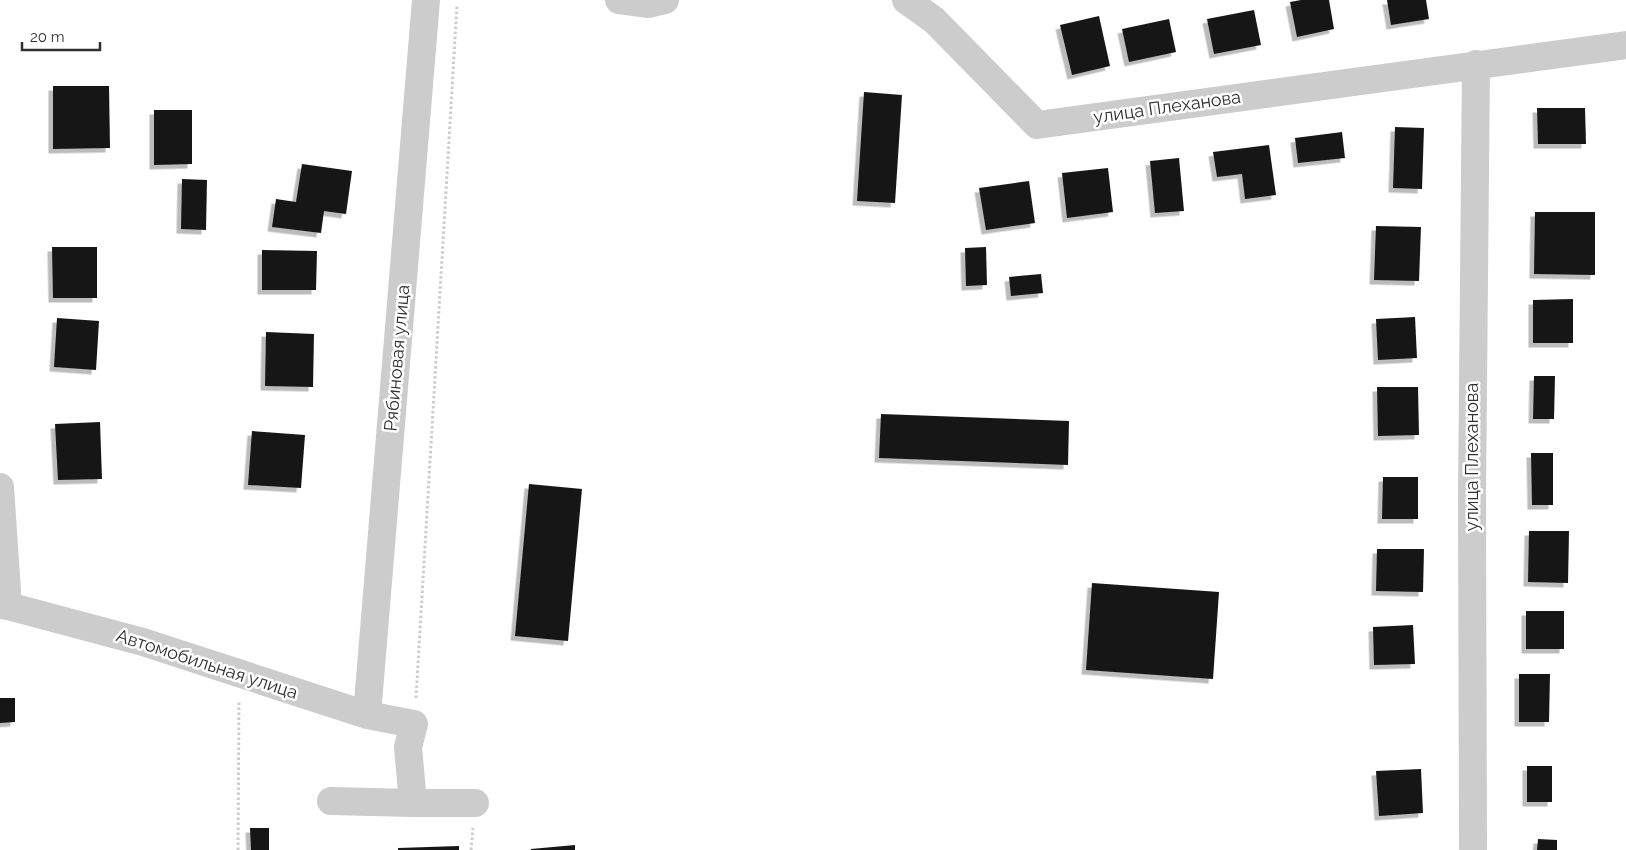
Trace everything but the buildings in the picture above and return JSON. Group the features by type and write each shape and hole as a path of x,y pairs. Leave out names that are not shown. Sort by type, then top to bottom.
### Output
{"street":[{"name":"Рябиновая улица","path":"367,715 426,0"},
{"path":"619,0 649,4 664,0"},
{"name":"улица Плеханова","path":"906,0 934,20 1037,125 1626,45"},
{"name":"улица Плеханова","path":"1473,850 1472,485 1476,64"},
{"path":"0,487 4,605"},
{"name":"Автомобильная улица","path":"4,605 143,642 367,715 414,724"},
{"path":"413,803 408,747 414,724"},
{"path":"331,801 475,804"}],"path":[{"path":"414,724 457,5"},
{"path":"238,850 239,692"}]}
